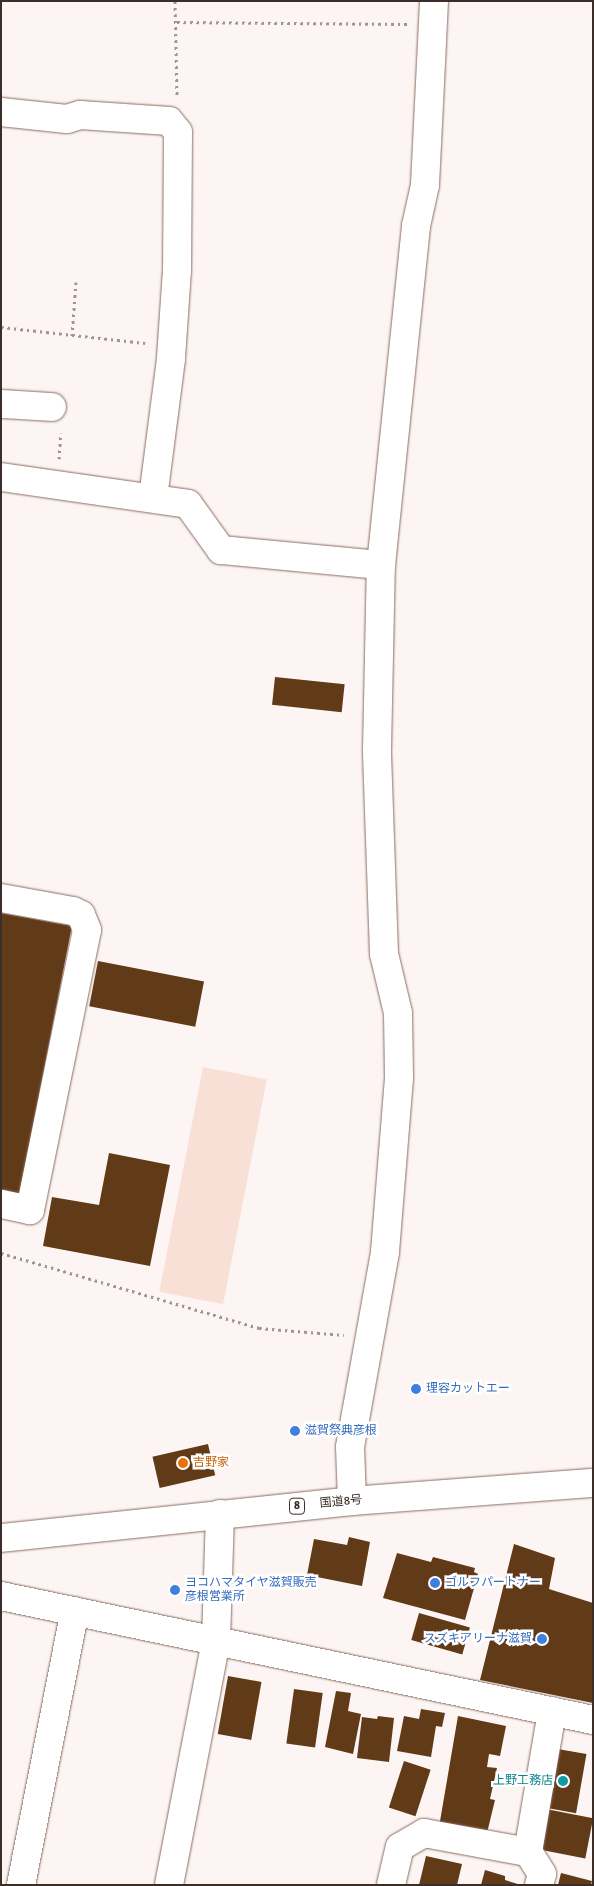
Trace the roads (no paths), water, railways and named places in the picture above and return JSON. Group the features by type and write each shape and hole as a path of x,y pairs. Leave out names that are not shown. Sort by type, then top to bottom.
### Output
{"main road":[{"path":"352,1500 350,1447 369,1330 385,1252 399,1077 398,1013 384,954 372,724 382,565 416,226 425,186 434,13"},
{"path":"1,112 67,119 80,115 168,121 178,132 177,270 171,346 153,498"},
{"path":"1,404 52,407"},
{"path":"1,477 57,483 188,504 221,550 382,565"},
{"path":"1,898 73,911 95,922 48,1120 30,1210 1,1204"},
{"name":"国道8号","path":"1,1538 352,1500 593,1483"},
{"path":"169,1885 216,1641 220,1514"},
{"path":"1,1596 593,1720"},
{"path":"21,1885 75,1611"},
{"path":"539,1885 542,1874 528,1852 552,1711"},
{"path":"391,1885 400,1847 424,1833 528,1852"}],"place":[{"name":"理容カットエー","path":"416,1389"},
{"name":"滋賀祭典彦根","path":"295,1431"},
{"name":"吉野家","path":"183,1463"},
{"name":"ゴルフパートナー","path":"435,1583"},
{"name":"ヨコハマタイヤ滋賀販売 彦根営業所","path":"175,1590"},
{"name":"スズキアリーナ滋賀","path":"542,1639"},
{"name":"上野工務店","path":"563,1781"}]}
